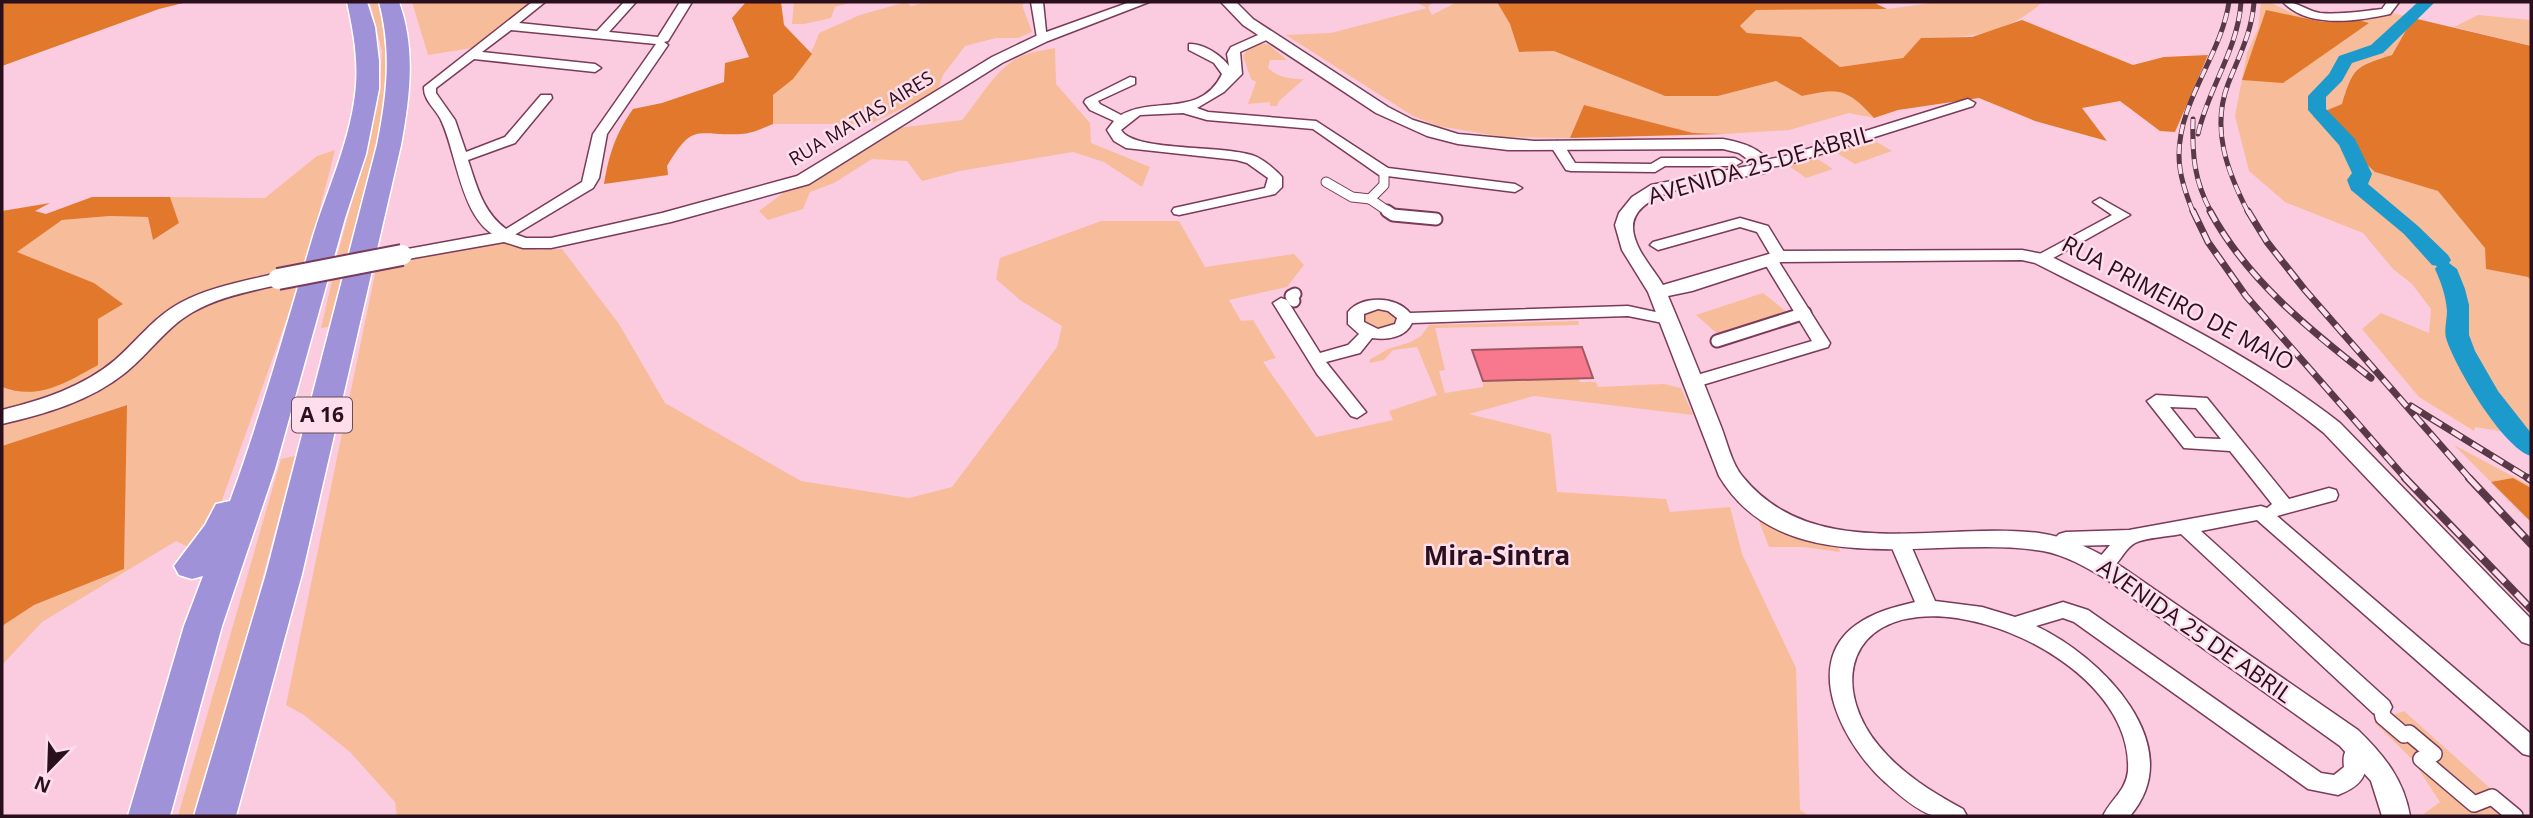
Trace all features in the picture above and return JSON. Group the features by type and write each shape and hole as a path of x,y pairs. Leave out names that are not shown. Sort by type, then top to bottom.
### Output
{"highway":[{"name":"A 16","path":"344,2 367,43"},
{"name":"A 16","path":"149,816 203,626 258,469 332,218 354,154 367,89 367,43 357,2"},
{"name":"A 16","path":"215,816 284,574 398,100 399,46 391,4"},
{"path":"192,566 219,532 237,492 258,469"},
{"path":"264,728 259,716 262,691 275,634 284,574"}],"street":[{"path":"506,236 488,223 476,204 448,120 430,93 430,87 539,2"},
{"path":"600,35 630,2"},
{"path":"2,417 59,401 110,374 173,316 187,307 231,289 506,236 588,185 600,134 685,2"},
{"path":"1037,2 1043,38"},
{"name":"RUA MATIAS AIRES","path":"506,236 523,243 551,243 665,218 803,180 997,60 1043,38 1142,2"},
{"path":"1228,2 1248,22 1267,35 1382,110 1422,130 1488,145 1723,144 1747,150 1763,164"},
{"path":"2292,6 2318,16 2386,12 2393,2"},
{"path":"508,26 661,41"},
{"path":"1185,108 1222,88 1236,74 1233,54 1235,50 1267,35"},
{"path":"1193,47 1223,64 1228,74 1222,88"},
{"path":"473,55 595,68"},
{"path":"1120,119 1095,107 1091,102 1130,81"},
{"path":"462,158 500,146 510,139 546,98"},
{"name":"AVENIDA 25 DE ABRIL","path":"1968,103 1784,161 1763,164 1752,171 1657,190 1631,205 1623,230 1629,249 1657,293 1725,467 1735,483 1758,506 1787,523 1824,536 1863,541 2025,540 2057,546 2102,565 2349,738 2381,772 2393,793 2396,816"},
{"path":"1180,211 1270,191 1275,187 1275,177 1252,160 1237,156 1131,145 1119,138 1114,130 1120,119 1142,110 1185,108 1207,116 1316,125 1384,172 1515,188"},
{"path":"1558,145 1571,167 1655,168 1661,162 1735,162"},
{"path":"1370,200 1384,186 1384,172"},
{"path":"1326,181 1346,195 1370,200 1393,215 1436,219"},
{"path":"2041,259 2123,215 2100,202"},
{"path":"1658,245 1740,222 1752,224 1768,234 1774,258 1822,343 1693,382"},
{"name":"RUA PRIMEIRO DE MAIO","path":"1657,293 1774,258 2022,255 2041,259 2253,369 2297,398 2332,428 2531,635"},
{"name":"RUA PRIMEIRO DE MAIO","path":"1657,293 1681,279 1703,280"},
{"path":"1405,318 1628,312 1657,293"},
{"path":"1290,300 1316,359 1357,412"},
{"path":"1388,305 1402,313 1405,318 1405,323 1397,331 1384,334 1368,332 1356,324 1356,312 1362,308 1388,305"},
{"path":"1717,341 1805,313"},
{"path":"1316,359 1354,349 1368,332"},
{"path":"2236,446 2286,507"},
{"path":"2057,546 2066,539 2129,537 2261,513 2329,495"},
{"path":"2261,513 2531,747"},
{"path":"2185,527 2381,707 2383,717 2404,735 2409,733 2434,754 2421,759 2474,804 2492,797 2515,816"},
{"path":"2102,565 2129,537"},
{"path":"1899,541 1928,608"},
{"path":"1955,816 1913,794 1873,758 1848,719 1839,681 1843,657 1855,638 1873,622 1897,613 1928,608 1971,612 2015,625 2055,645 2091,673 2118,705 2135,739 2139,772 2130,800 2115,816"},
{"path":"2015,625 2063,610 2081,616 2316,782 2338,785 2356,771 2354,755 2361,750"}],"shaded area":[{"path":"2,2 187,2 159,9 2,66"},
{"path":"370,2 381,2 392,50 390,96 352,258 336,261 378,104 382,51"},
{"path":"412,2 532,2 472,48 428,55"},
{"path":"746,2 781,2 784,25 812,54 793,79 773,95 773,124 745,134 697,134 683,142 667,166 668,175 604,184 614,144 633,109 662,103 724,82 725,63 749,57 732,18"},
{"path":"794,2 852,2 835,7 831,18 792,24"},
{"path":"906,2 911,6 927,2 1027,2 1022,5 1032,32 1018,38 996,38 965,46 943,75 937,92 870,124 773,124 773,95 789,82 801,67 819,33 860,15"},
{"path":"1433,2 1428,7 1432,15 1457,2 1497,2 1510,24 1519,52 1554,51 1665,96 1718,96 1776,81 1802,96 1825,92 1842,93 1857,101 1874,118 1849,113 1789,130 1693,133 1584,105 1570,138 1503,137 1438,126 1413,116 1286,35 1331,33 1427,8 1418,3"},
{"path":"1497,2 1873,2 1887,9 1756,10 1740,26 1747,33 1801,37 1840,67 1903,58 1921,38 1972,37 2022,20 2133,65 2164,57 2208,55 2175,132 2160,131 2120,101 2082,108 2107,141 2035,121 1979,98 1898,110 1874,118 1857,101 1842,93 1825,92 1802,96 1776,81 1718,96 1665,96 1554,51 1519,52 1510,24"},
{"path":"1940,2 2043,2 2014,22 2000,28 1956,37 1921,38 1903,58 1840,67 1801,37 1747,33 1739,27 1756,10 1887,9"},
{"path":"2261,2 2269,2 2294,14 2329,20 2392,13 2413,18 2392,55 2370,62 2357,70 2349,82 2342,104 2314,116 2375,172 2438,191 2486,248 2487,269 2528,277 2531,280 2531,436 2475,427 2474,431 2419,397 2362,329 2381,313 2429,333 2431,309 2412,284 2393,269 2363,233 2285,202 2249,171 2235,116 2247,53 2258,29"},
{"path":"2266,10 2323,22 2354,19 2369,23 2283,83 2242,80"},
{"path":"2478,15 2531,20 2531,46 2454,27"},
{"path":"2413,18 2531,46 2531,280 2528,277 2486,269 2485,248 2438,191 2375,172 2313,116 2342,104 2353,75 2363,66 2392,55"},
{"path":"1268,44 1287,60 1270,60 1268,68 1285,77 1304,79 1279,101 1277,106 1270,106 1270,102 1248,104 1256,82 1251,79 1243,56 1249,47"},
{"path":"1055,48 1056,84 1090,123 1091,143 1150,167 1142,187 1104,162 1073,152 960,171 922,181 907,161 872,159 834,183 810,192 803,209 768,220 759,211 786,191 828,174 898,128 962,120 1007,65 1027,54"},
{"path":"1584,105 1693,133 1724,134 1570,138"},
{"path":"1870,138 1892,151 1855,164 1833,151"},
{"path":"335,150 305,267 237,282 192,298 107,368 55,395 2,412 2,387 11,391 94,283 17,252 62,220 110,216 148,217 153,240 179,223 170,197 265,198 317,156"},
{"path":"1816,158 1833,169 1806,178 1789,166"},
{"path":"92,197 170,197 179,223 153,240 148,217 110,216 62,220 17,252 94,283 123,304 98,319 98,365 64,383 40,391 15,391 2,387 2,211 50,203 35,211 46,214"},
{"path":"1101,221 1179,221 1205,267 1294,254 1304,265 1287,287 1229,300 1241,321 1253,320 1276,358 1263,362 1316,437 1393,420 1389,411 1437,395 1417,347 1393,350 1384,360 1370,363 1369,360 1388,349 1411,342 1421,336 1429,325 1578,321 1579,325 1435,328 1445,370 1439,371 1445,393 1483,387 1483,381 1578,378 1580,382 1596,382 1598,387 1664,384 1681,388 1693,415 1534,396 1469,414 1551,434 1557,492 1666,499 1670,512 1730,507 1742,554 1796,668 1800,810 1809,816 397,816 395,802 350,752 304,715 286,705 377,264 495,243 513,242 537,250 562,249 619,324 665,403 801,481 909,498 952,487 1057,347 1062,326 1020,300 996,279 1000,258"},
{"path":"348,270 334,326 321,328 334,273"},
{"path":"301,279 211,531 196,551 176,541 42,622 2,665 2,626 34,605 124,569 126,405 2,446 2,423 78,402 99,392 116,380 162,333 202,304"},
{"path":"1763,293 1788,313 1720,336 1696,315"},
{"path":"1372,308 1390,310 1398,319 1394,326 1377,329 1364,323 1362,316"},
{"path":"127,405 124,569 34,605 2,626 2,446"},
{"path":"2454,445 2531,486 2531,522"},
{"path":"295,456 199,816 178,816 281,459"},
{"path":"2513,478 2531,488 2531,522 2491,482"},
{"path":"1757,516 1795,535 1838,546 1840,552 1804,547 1769,547"},
{"path":"2404,711 2521,816 2421,816 2440,802 2412,759 2374,722"}],"building":[{"path":"1582,347 1593,378 1483,381 1472,350"}],"waterway":[{"path":"2427,2 2377,49 2345,60 2336,77 2317,96 2317,110 2348,143 2362,174 2357,180 2358,186 2411,230 2440,260"},
{"path":"2446,269 2457,300 2457,335 2463,351 2500,411 2531,447"}],"railway":[{"path":"2193,212 2180,170 2181,135 2193,97 2225,22 2229,2"},
{"path":"2198,134 2229,53 2239,20 2241,2"},
{"path":"2248,212 2228,165 2221,133 2221,117 2228,84 2248,34 2254,2"},
{"path":"2193,119 2195,167 2211,212"},
{"path":"2193,211 2208,242 2246,296 2407,480"},
{"path":"2210,211 2225,236 2261,282 2303,322 2371,378"},
{"path":"2248,211 2267,242 2305,290 2471,480"},
{"path":"2411,406 2531,480 2528,478"},
{"path":"2405,478 2531,609"},
{"path":"2469,478 2531,544"}],"district":[{"name":"Mira-Sintra","path":"1497,556"}]}
